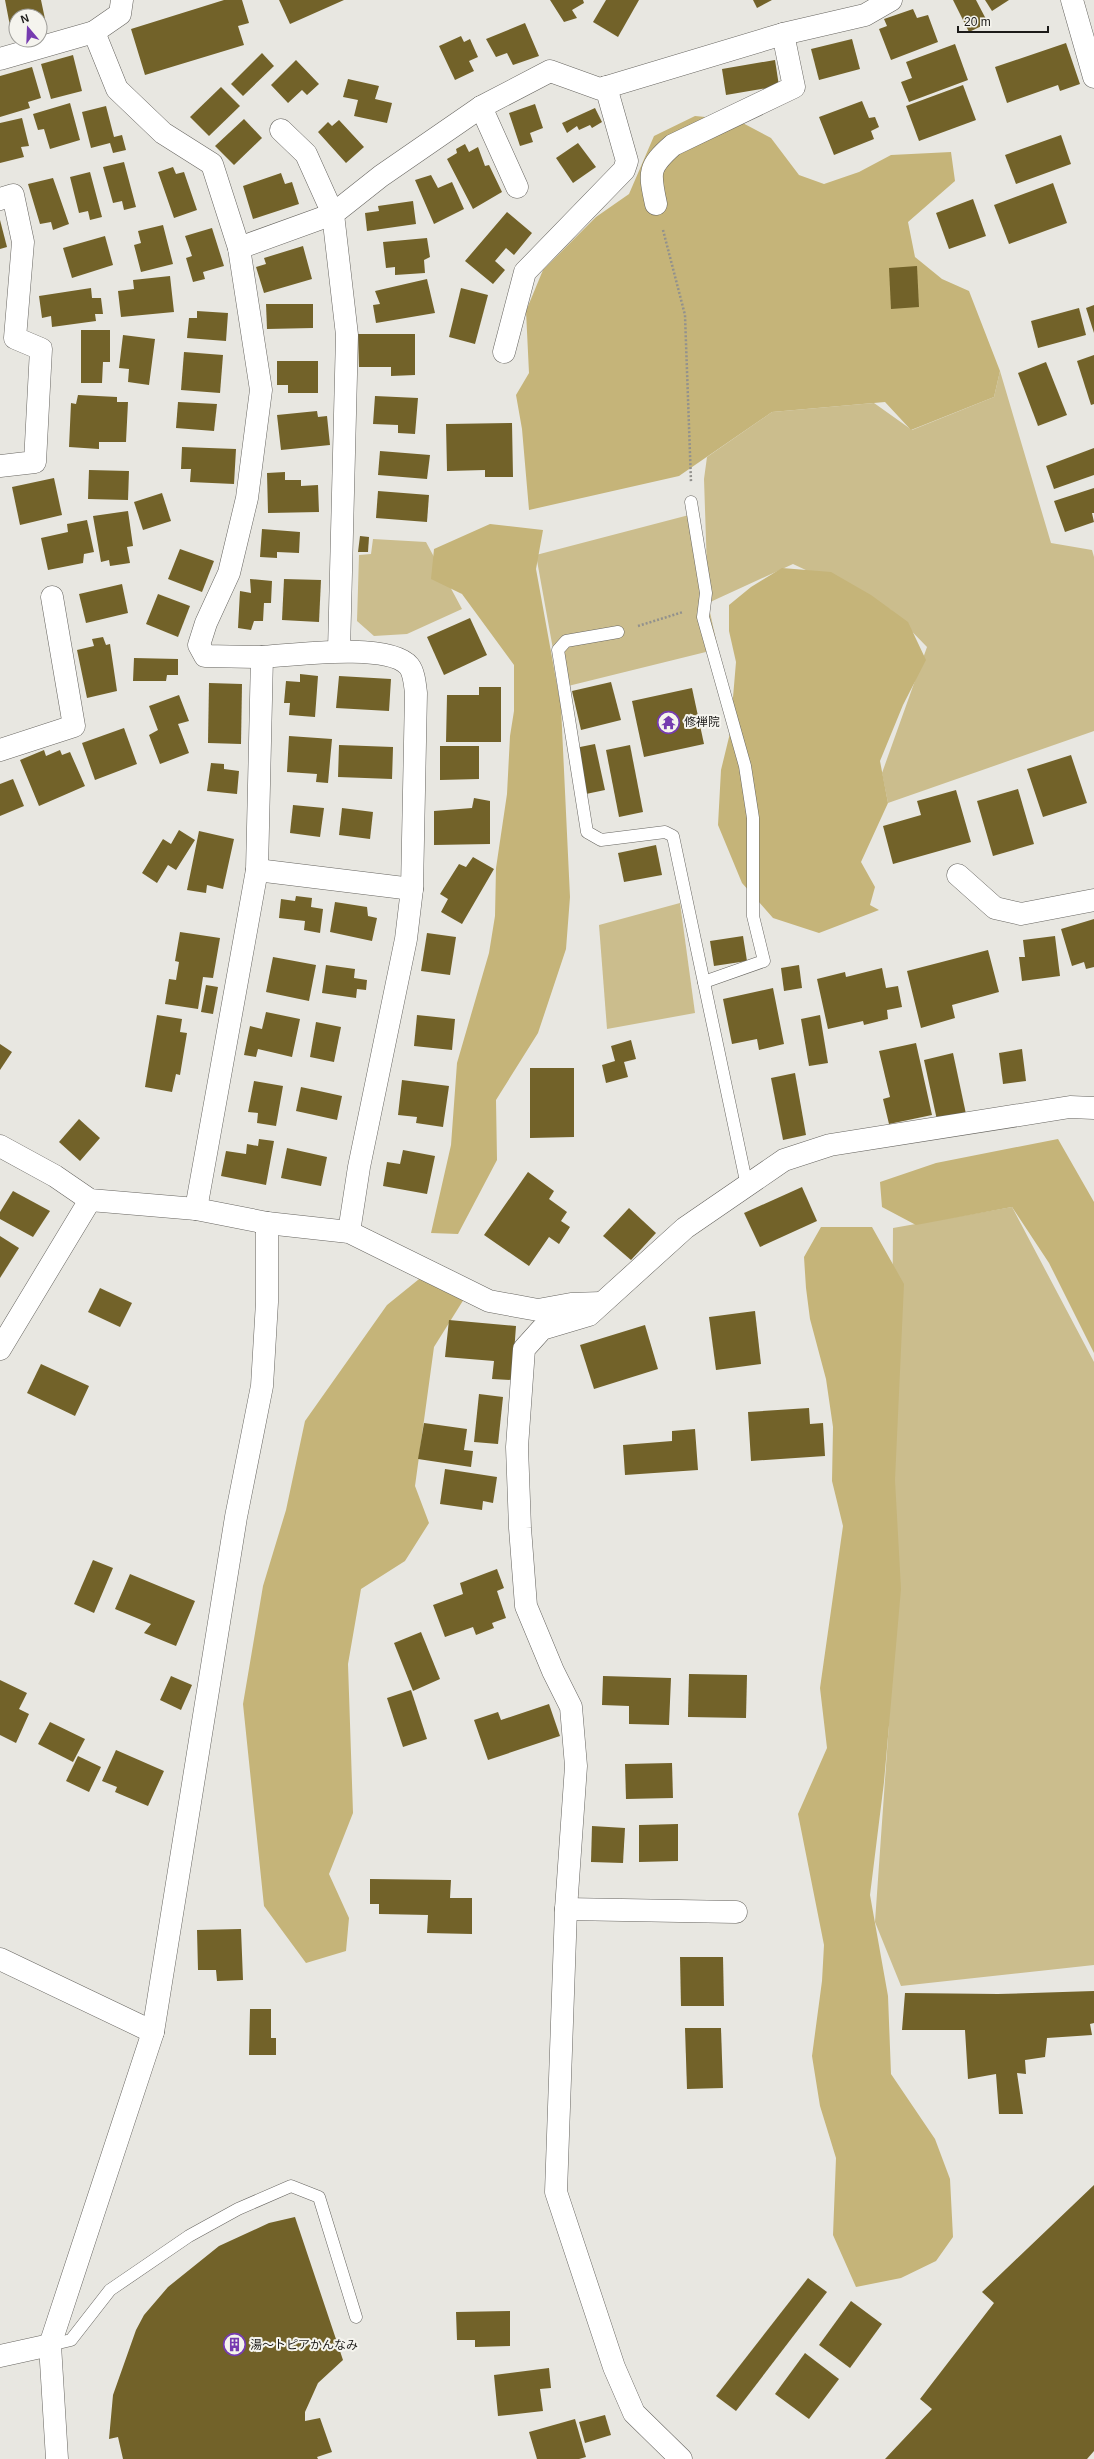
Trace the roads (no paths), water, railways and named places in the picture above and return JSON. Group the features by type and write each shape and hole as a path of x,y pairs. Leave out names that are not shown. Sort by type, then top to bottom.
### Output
{"street":[{"path":"0,58 94,32 120,14 122,0"},
{"path":"239,248 333,214 381,176 481,107 550,71 600,89 783,34 866,15 891,0"},
{"path":"1072,0 1094,77"},
{"path":"94,32 117,89 163,134 212,164 239,248 261,390 247,498 233,558 229,573 206,623 199,645 206,656 262,657 339,652 391,655 401,659 410,668 416,693 412,889 406,939 359,1167 349,1232"},
{"path":"656,204 650,178 658,158 673,145 794,87 783,34"},
{"path":"504,352 525,272 624,170 627,161 606,87"},
{"path":"481,107 517,187"},
{"path":"281,130 306,154 333,214 347,335 339,652"},
{"path":"0,199 12,195 23,242 15,338 41,349 35,462 0,466"},
{"path":"0,750 74,726 52,597"},
{"path":"196,1209 257,870 262,657"},
{"path":"257,870 412,889"},
{"path":"958,875 995,908 1021,914 1094,900"},
{"path":"681,2459 634,2413 614,2368 556,2192 566,1909 576,1766 571,1707 553,1671 526,1606 520,1528 517,1448 524,1349 542,1329 589,1315 600,1303 685,1228 784,1160 830,1145 1070,1107 1094,1108"},
{"path":"0,1146 55,1176 90,1200 196,1209 267,1223 349,1232 488,1301 538,1310 570,1304 600,1303"},
{"path":"0,1349 90,1200"},
{"path":"57,2459 50,2345 153,2032 236,1517 262,1386 267,1302 267,1223"},
{"path":"566,1909 736,1912"},
{"path":"0,1959 153,2032"},
{"path":"0,2356 50,2345"}],"lane":[{"path":"691,502 706,593 703,617 745,766 752,818 753,916 764,961 704,982"},
{"path":"618,632 566,641 558,650 587,832 601,840 665,832 673,836 747,1186"},
{"path":"50,2345 70,2340 110,2290 189,2236 238,2209 291,2186 318,2197 356,2317"}],"place":[{"name":"修禅院","path":"668,722"},
{"name":"湯～トピアかんなみ","path":"234,2345"}]}
